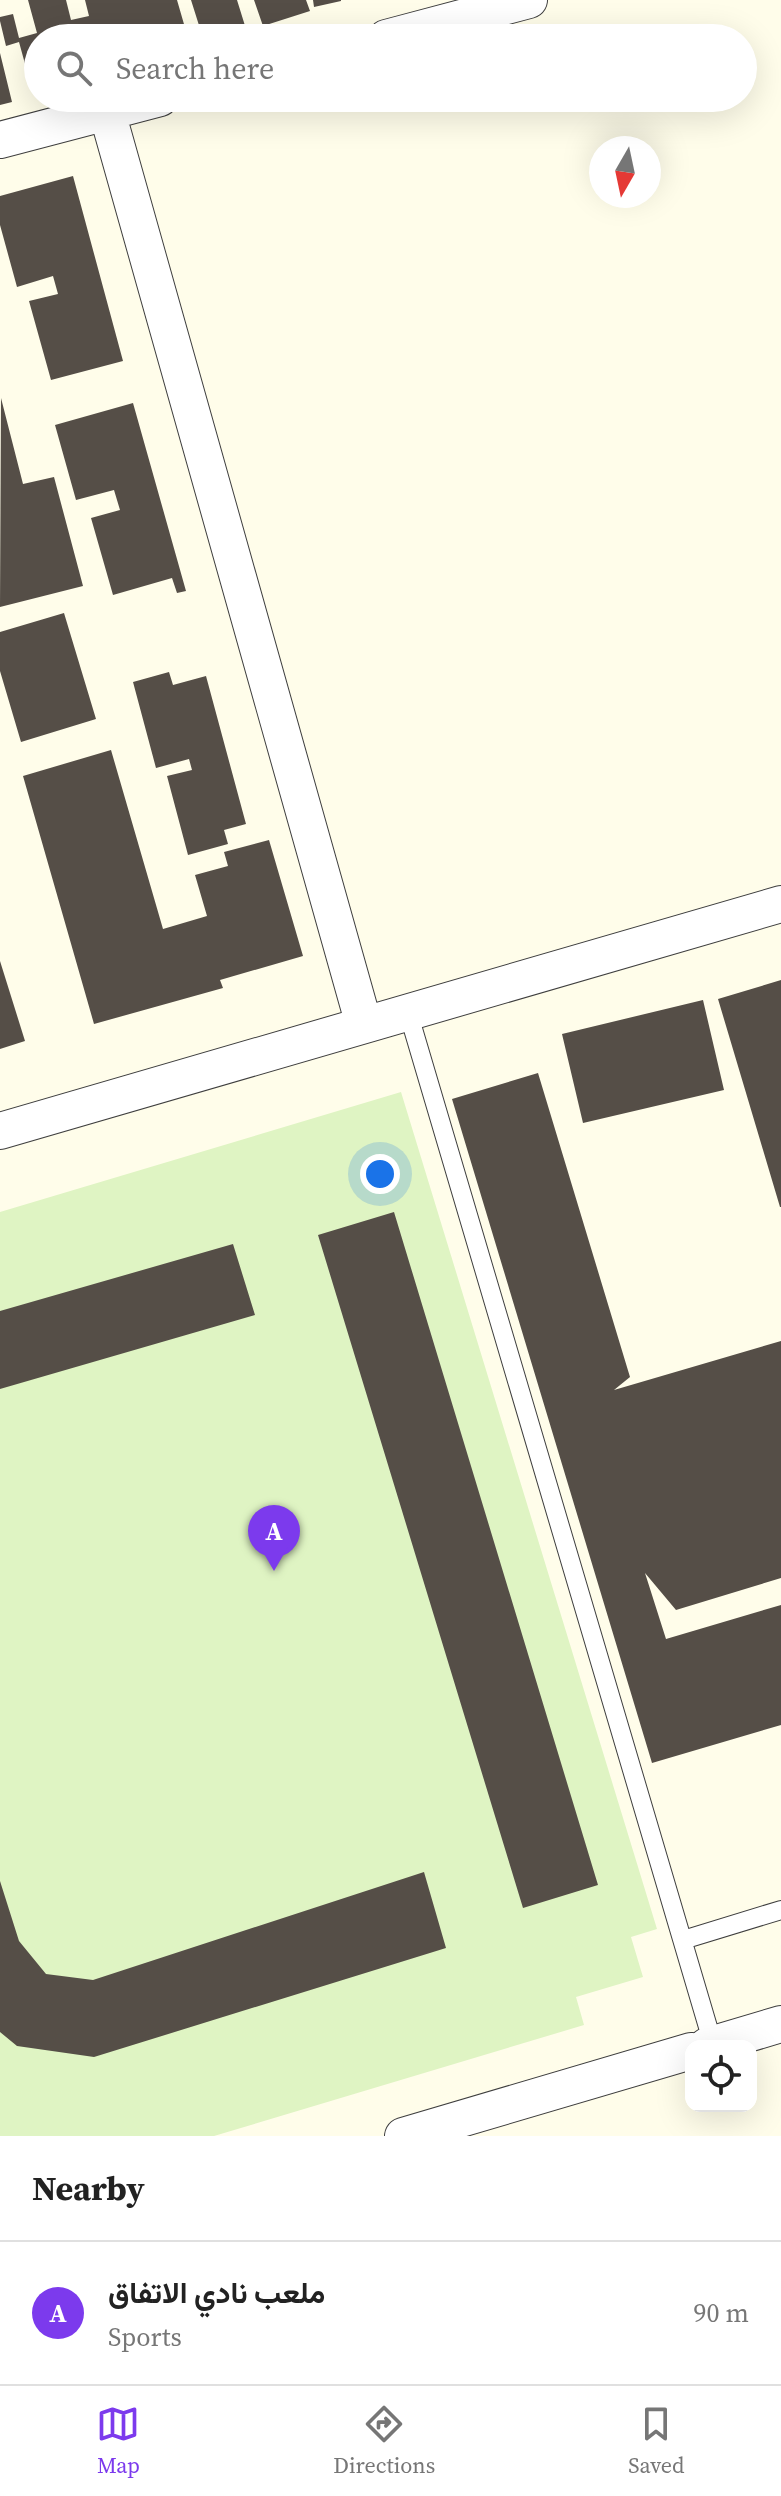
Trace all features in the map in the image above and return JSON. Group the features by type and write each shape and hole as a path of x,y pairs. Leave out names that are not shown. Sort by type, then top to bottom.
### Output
{"street":[{"path":"439,24 529,0"},
{"path":"0,140 107,112 364,1025"},
{"path":"0,1131 781,904"},
{"path":"727,2040 781,2024"},
{"path":"403,2136 685,2053"}],"lane":[{"path":"408,1012 683,1940 703,2040"},
{"path":"683,1940 781,1910"}],"green space":[{"path":"401,1092 657,1929 631,1937 643,1977 576,1997 584,2025 214,2136 0,2136 0,1212"}],"building":[{"path":"28,0 66,0 71,20 89,16 85,0 177,0 184,24 35,24"},
{"path":"191,0 237,0 244,24 199,24"},
{"path":"254,0 306,0 310,11 262,24"},
{"path":"313,0 341,0 341,1 314,7"},
{"path":"13,14 19,38 24,37 24,60 19,42 6,46 0,17"},
{"path":"0,53 12,102 0,105"},
{"path":"73,176 123,361 51,380 29,301 58,294 53,276 17,287 0,225 0,196"},
{"path":"1,398 23,484 54,477 83,586 0,607"},
{"path":"133,403 186,591 177,593 172,578 113,595 91,518 120,510 114,490 76,500 55,425"},
{"path":"64,613 96,719 21,742 0,671 0,632"},
{"path":"169,672 173,685 206,676 246,824 224,830 228,844 188,855 167,776 192,770 189,759 156,768 133,682"},
{"path":"111,750 163,929 207,916 195,875 228,866 224,852 269,840 303,956 220,980 223,988 94,1024 23,776"},
{"path":"0,961 25,1041 0,1049"},
{"path":"781,980 781,1207 780,1207 718,999"},
{"path":"703,1000 724,1090 583,1123 562,1034"},
{"path":"538,1073 630,1377 614,1390 781,1341 781,1578 676,1610 645,1573 666,1639 781,1605 781,1725 652,1763 452,1099"},
{"path":"394,1212 598,1885 523,1908 318,1235"},
{"path":"233,1244 255,1315 0,1389 0,1311"},
{"path":"424,1872 446,1948 94,2057 17,2046 0,2032 0,1881 19,1941 46,1974 93,1980"}],"place":[{"name":"ملعب نادي الاتفاق","path":"274,1571"}]}
